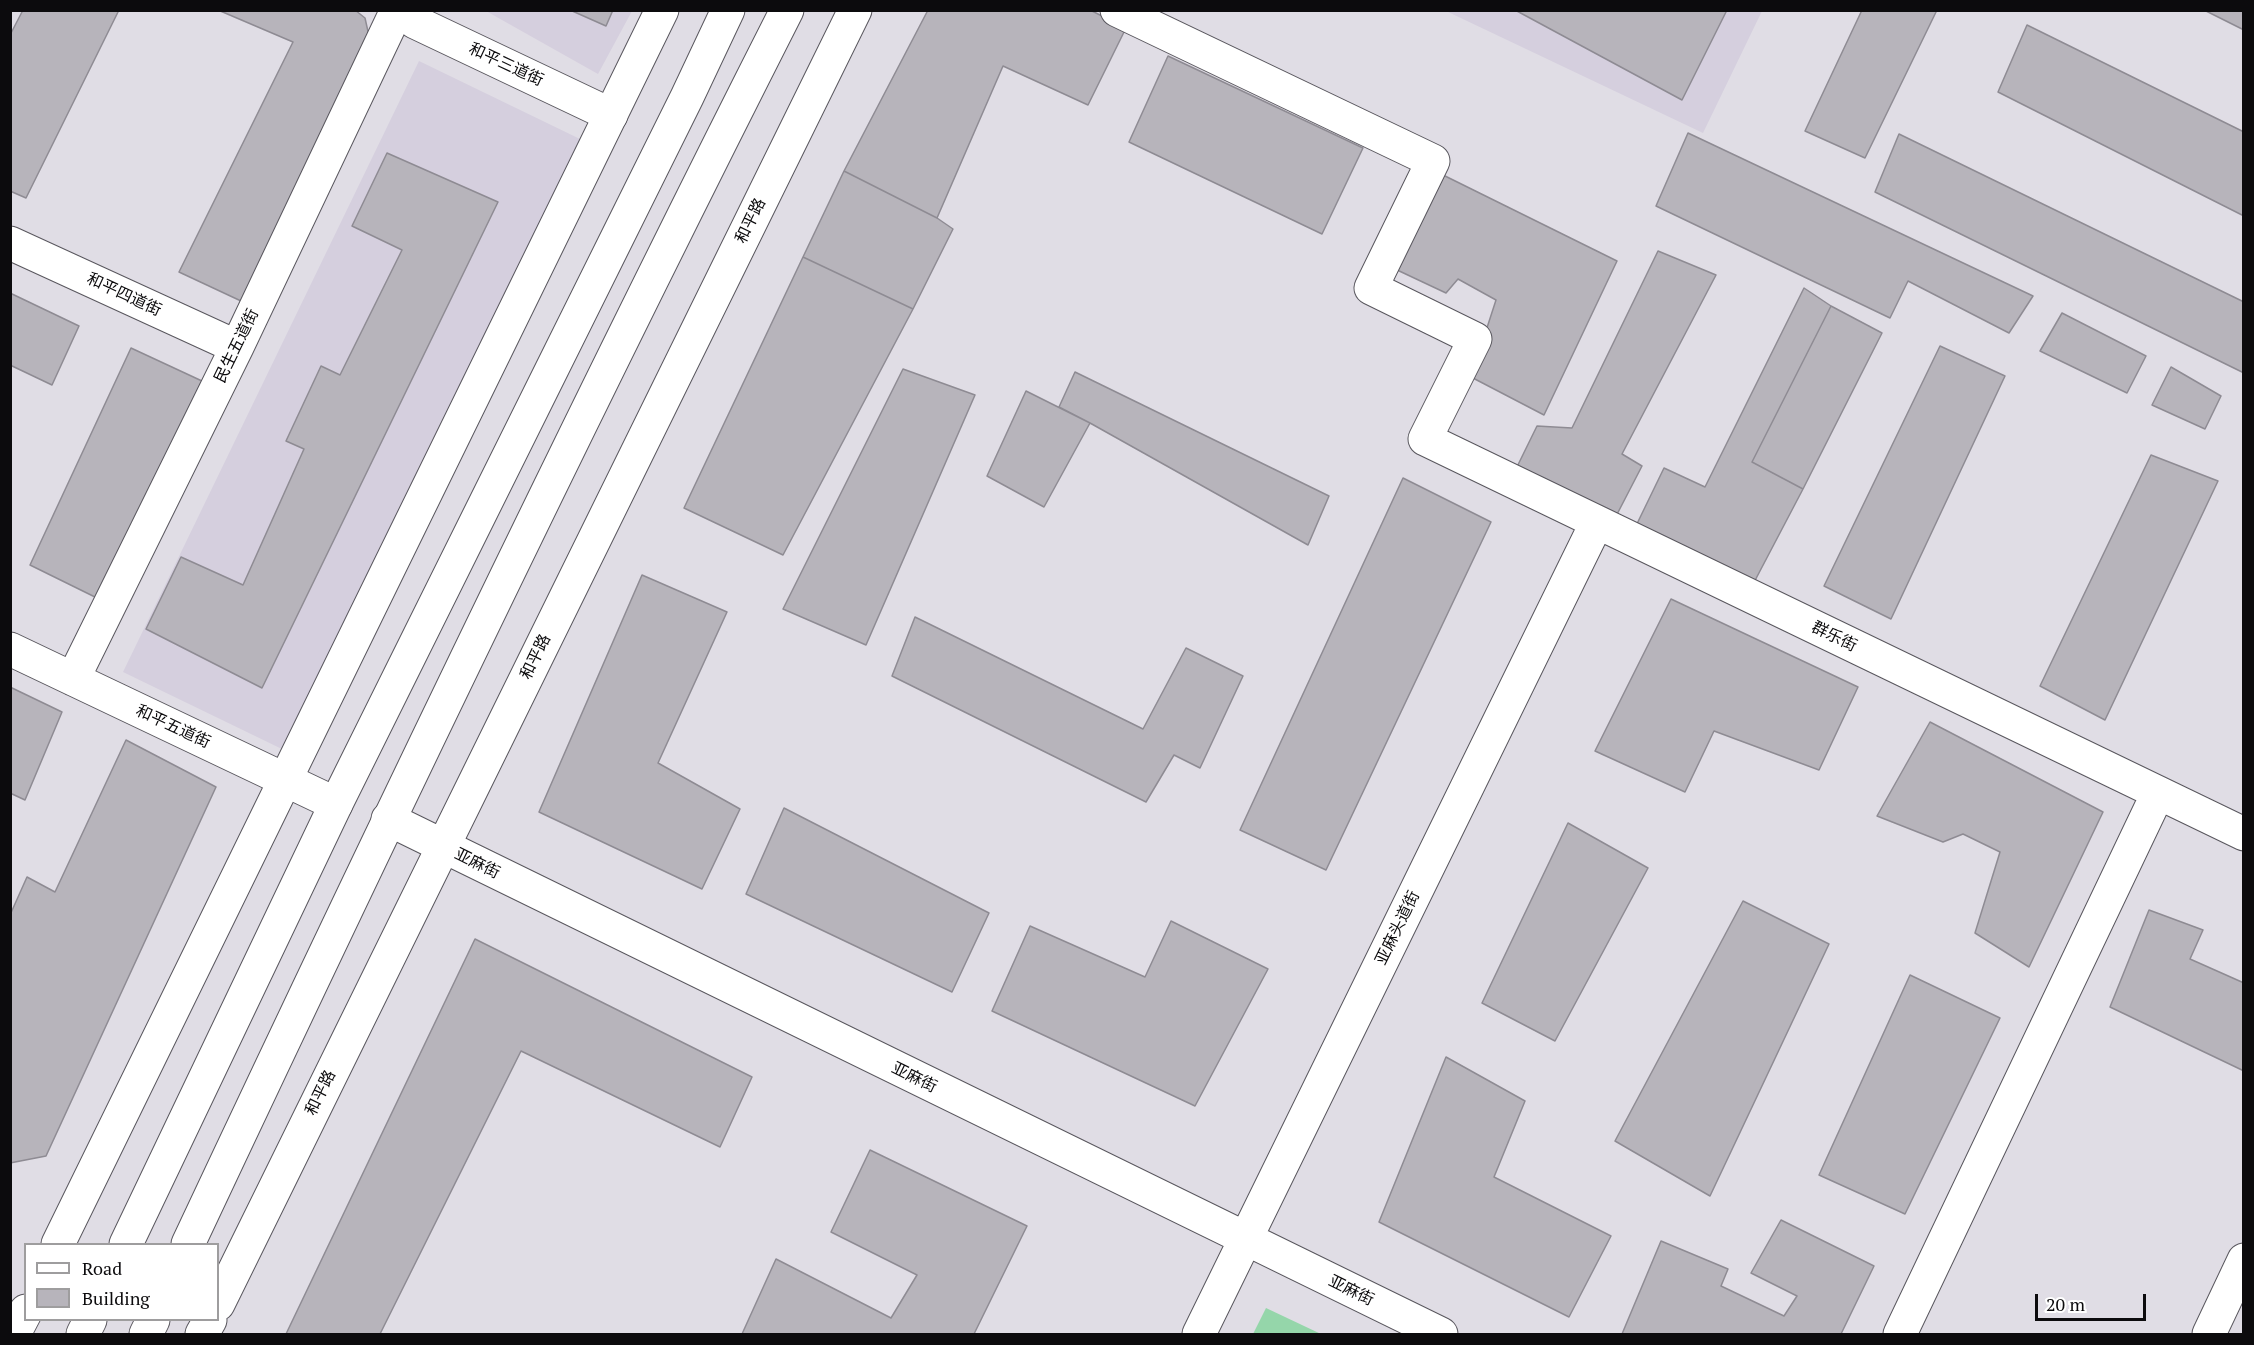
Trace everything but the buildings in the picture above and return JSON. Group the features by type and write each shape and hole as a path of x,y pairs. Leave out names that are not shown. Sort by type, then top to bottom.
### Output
{"street":[{"name":"民生五道街","path":"73,680 237,347 397,10"},
{"name":"和平三道街","path":"406,10 416,22 611,115"},
{"path":"59,1243 662,10"},
{"path":"127,1243 336,804 728,10"},
{"path":"189,1243 388,819 681,219 787,10"},
{"name":"和平路","path":"219,1302 855,10"},
{"name":"群乐街","path":"1117,10 1433,161 1371,288 1475,339 1425,439 2244,834"},
{"name":"和平四道街","path":"10,243 237,347"},
{"name":"亚麻头道街","path":"1199,1335 1597,522"},
{"name":"和平五道街","path":"10,649 336,804"},
{"path":"1900,1335 2158,793"},
{"name":"亚麻街","path":"388,819 1441,1335"},
{"path":"2209,1335 2244,1260"},
{"path":"14,1335 24,1315"},
{"path":"83,1335 90,1321"},
{"path":"146,1335 153,1321"},
{"path":"202,1335 209,1321"}],"shaded area":[{"path":"486,11 632,11 598,74"},
{"path":"1446,11 1762,11 1703,133"},
{"path":"419,61 580,139 284,750 123,672"}],"green space":[{"path":"1266,1308 1321,1334 1253,1334"}]}
